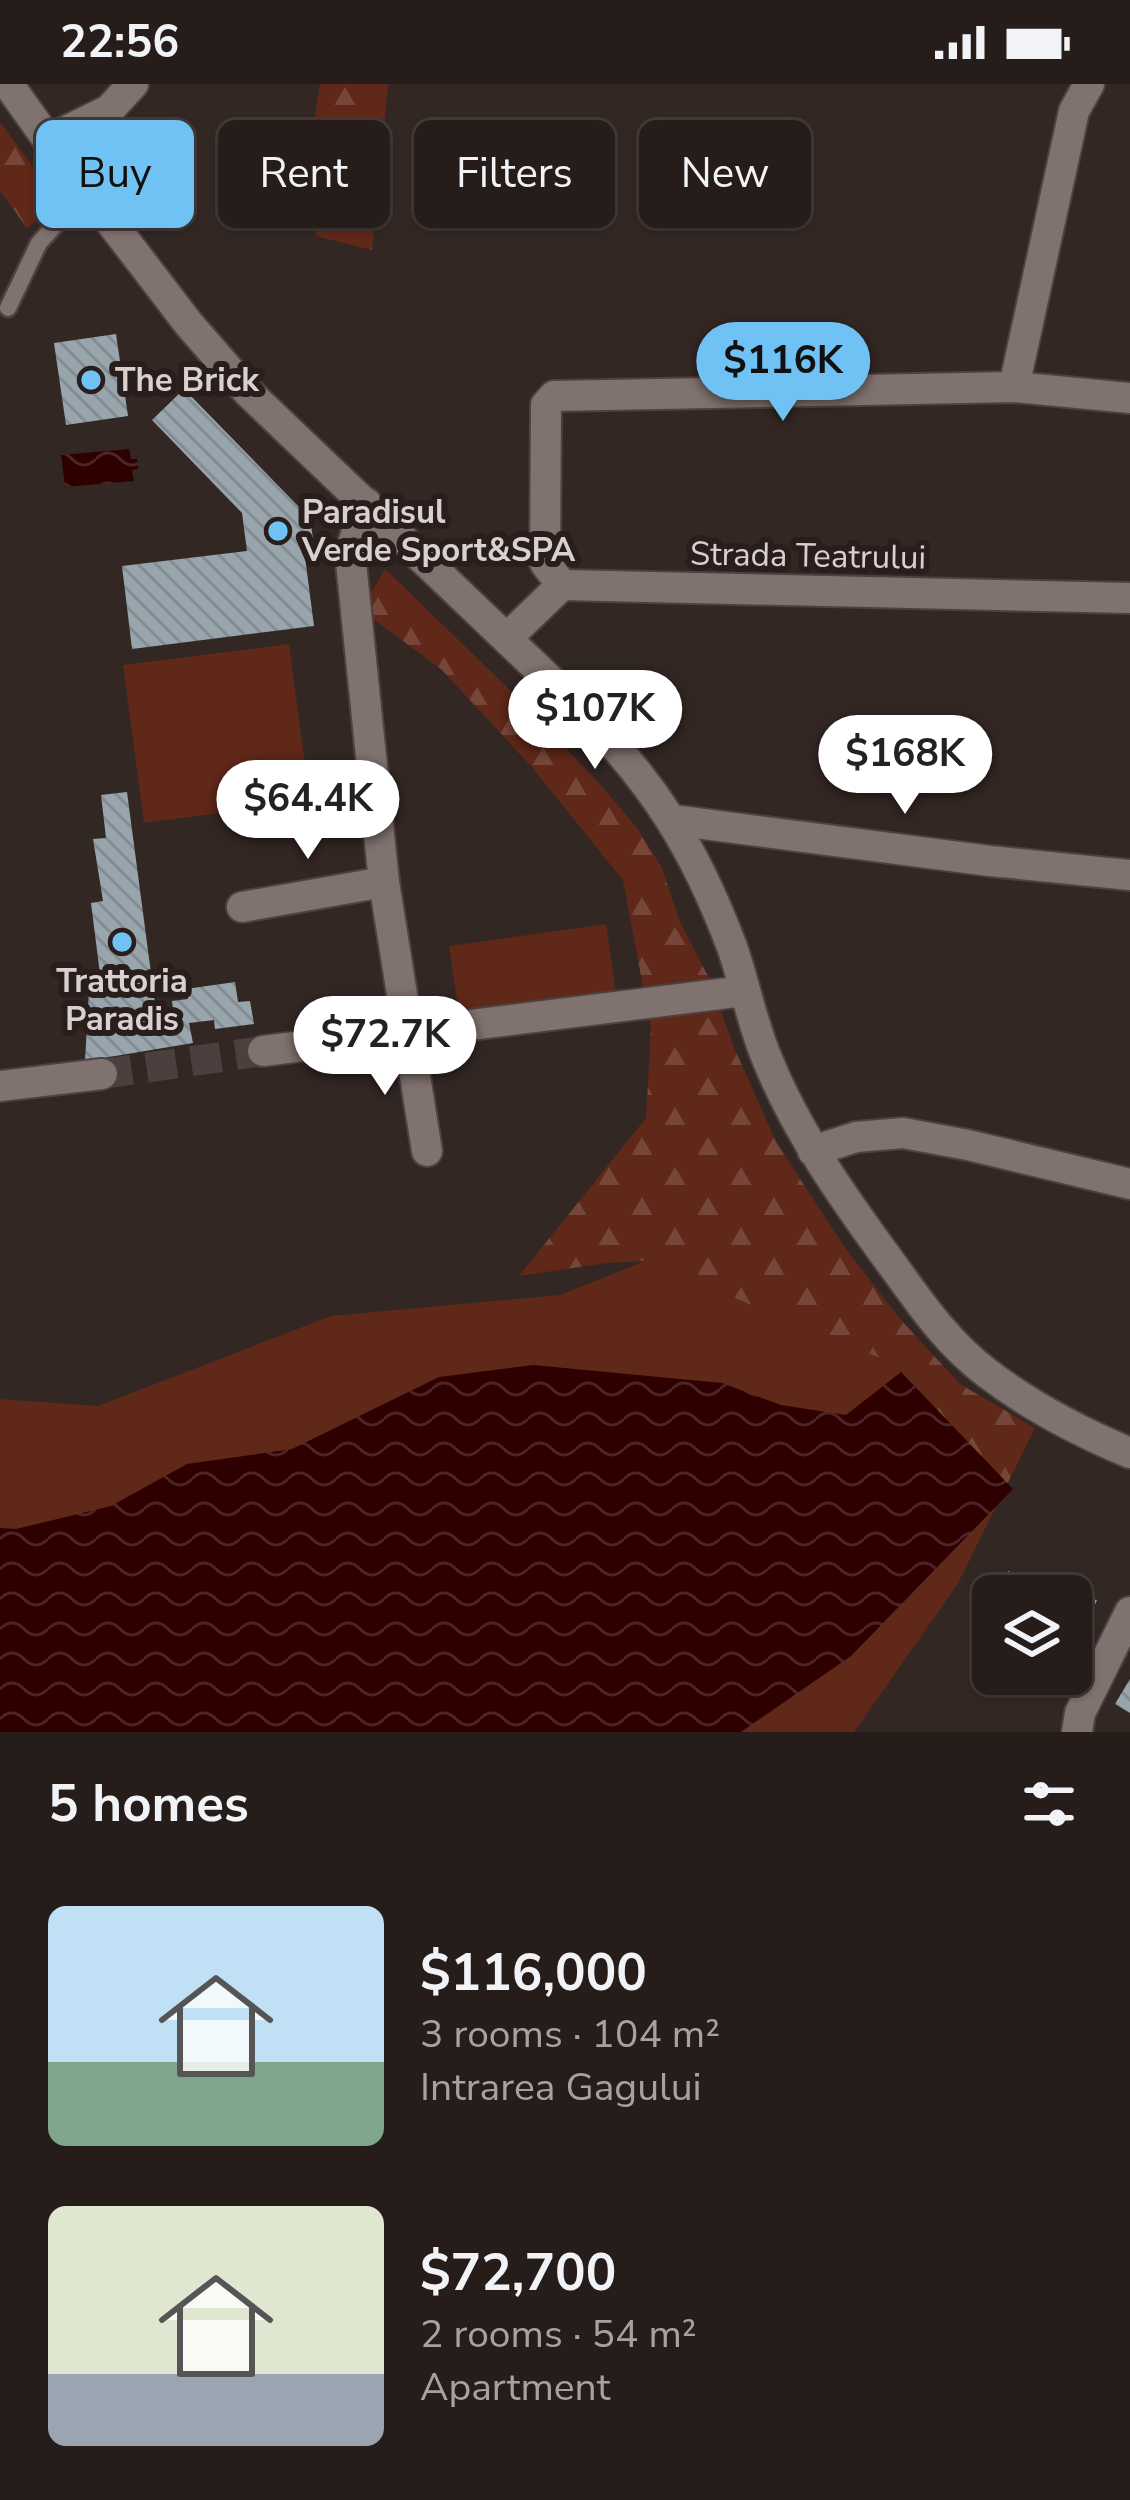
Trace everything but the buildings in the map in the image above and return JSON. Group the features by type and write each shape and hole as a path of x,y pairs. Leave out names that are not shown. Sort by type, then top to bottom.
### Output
{"street":[{"path":"8,84 36,123"},
{"path":"89,120 109,110 133,84"},
{"path":"1014,388 1075,111 1089,84"},
{"path":"115,228 248,392 611,739 673,820 711,896 766,1058 788,1107 849,1205 941,1332 986,1372 1048,1414 1130,1453"},
{"path":"507,638 562,585 545,563 546,405 554,396 1014,388 1130,398"},
{"path":"366,503 350,553 385,882 427,1151"},
{"name":"Strada Teatrului","path":"562,585 1130,598"},
{"path":"673,820 1130,875"},
{"path":"242,908 385,882"},
{"path":"263,1051 744,991"},
{"path":"0,1086 101,1074"},
{"path":"813,1151 856,1137 903,1133 1130,1184"},
{"path":"1077,1732 1080,1713 1130,1612"}],"lane":[{"path":"8,308 39,243 53,228"}],"green space":[{"path":"320,84 388,84 385,120 314,120"},
{"path":"0,122 36,171 36,221 27,228 0,191"},
{"path":"316,228 374,228 372,250 316,236"},
{"path":"385,569 506,686 637,828 662,868 679,920 711,982 776,1142 846,1249 900,1319 960,1384 1035,1428 957,1585 892,1363 645,1261 519,1276 646,1118 651,1029 623,880 531,766 441,669 361,610"},
{"path":"289,644 310,801 144,823 123,665"},
{"path":"606,924 617,1000 460,1021 449,946"},
{"path":"645,1261 892,1363 957,1585 854,1732 0,1732 0,1399 98,1406 331,1316 560,1295"}],"water":[{"path":"129,449 131,459 137,459 134,481 65,487 61,455"},
{"path":"533,1365 722,1383 781,1405 846,1415 901,1372 1013,1489 851,1656 741,1732 0,1732 0,1528 16,1529 111,1506 187,1464 292,1449 439,1377"}],"tunnel":[{"path":"102,1074 263,1051"}],"place":[{"name":"The Brick","path":"91,380"},
{"name":"Paradisul Verde Sport&SPA","path":"278,531"},
{"name":"Trattoria Paradis","path":"122,942"}]}
